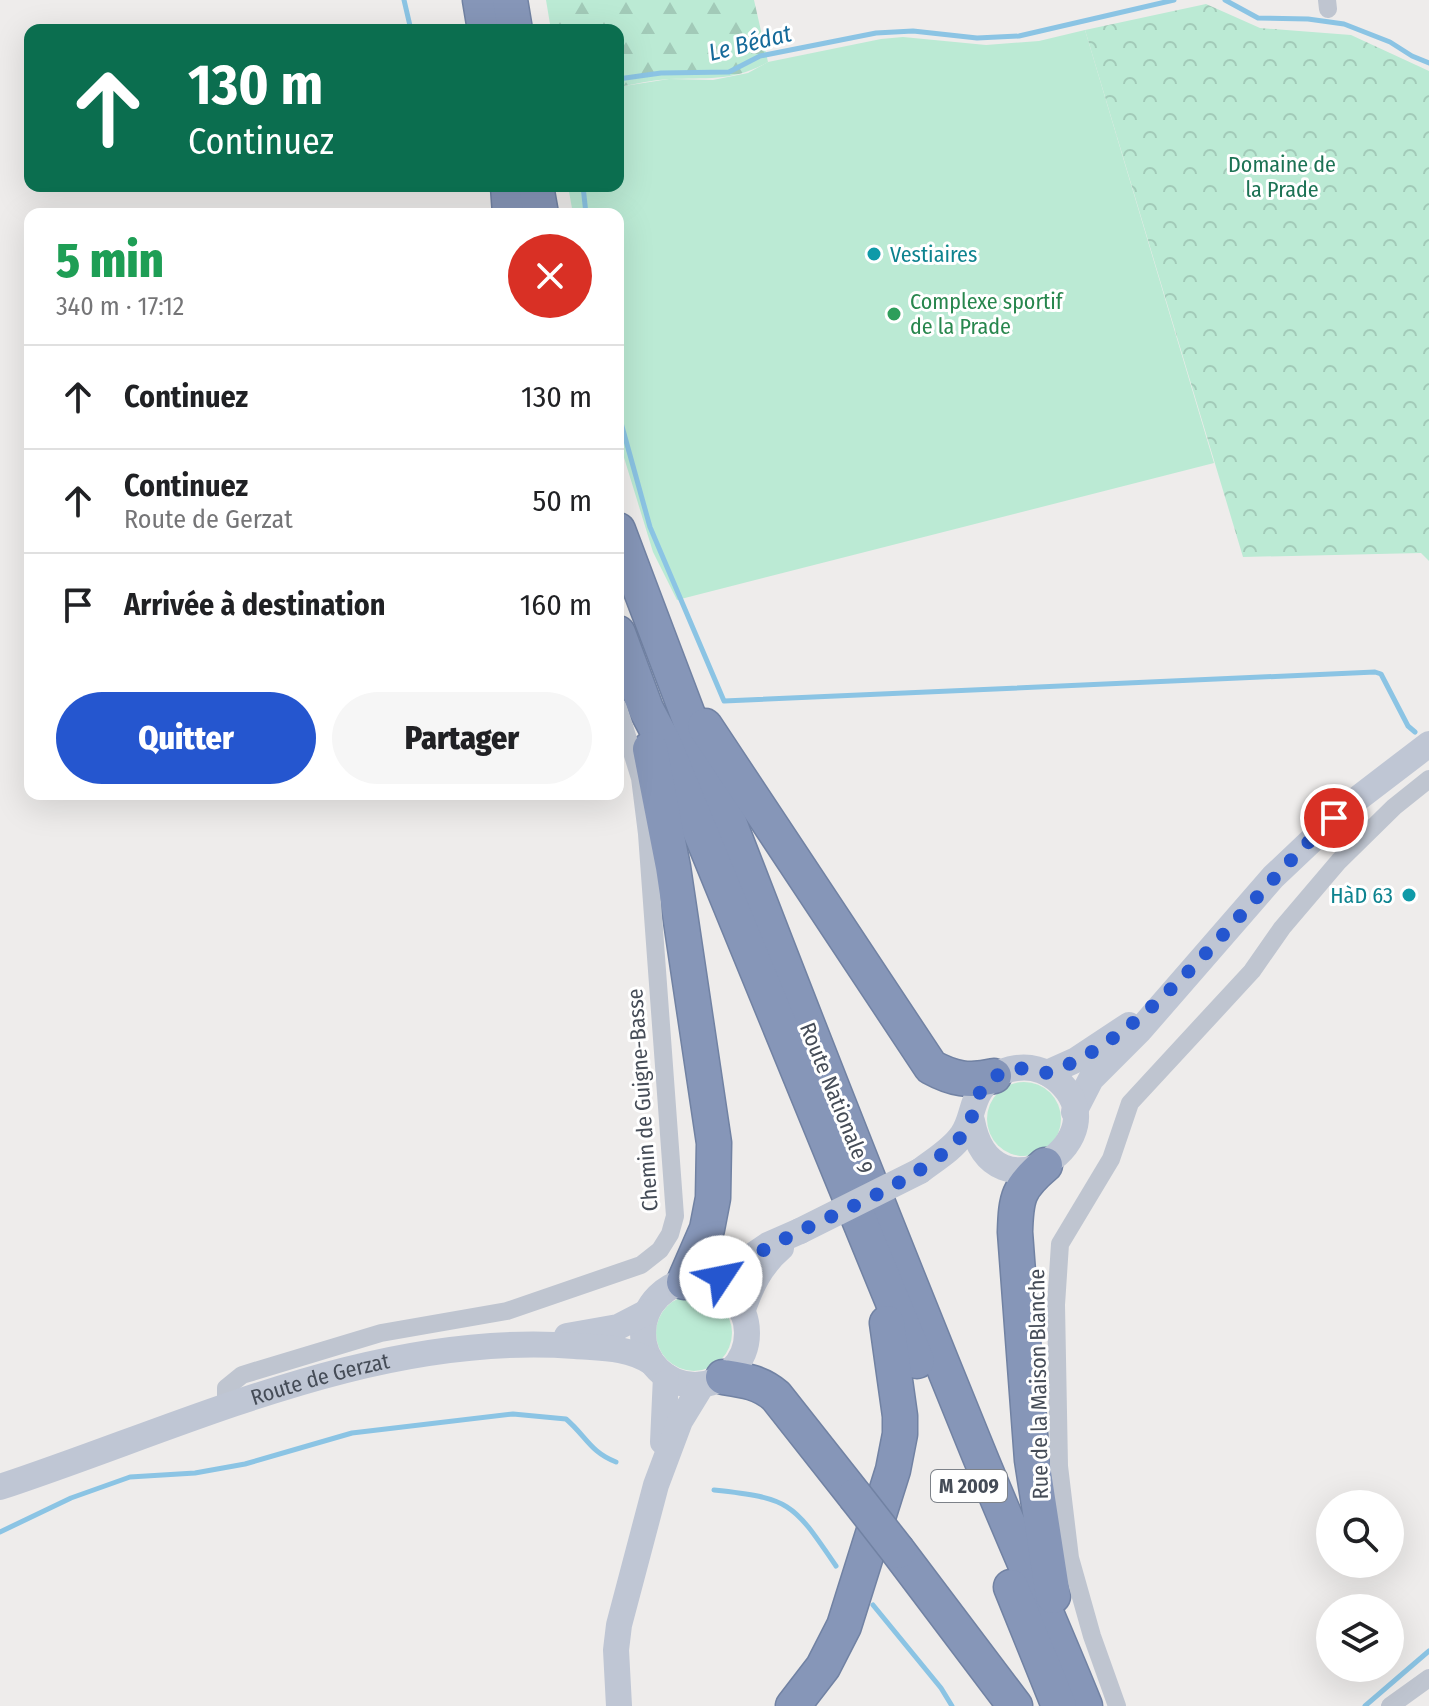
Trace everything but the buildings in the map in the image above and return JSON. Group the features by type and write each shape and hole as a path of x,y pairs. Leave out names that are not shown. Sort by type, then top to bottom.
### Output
{"highway":[{"path":"480,0 484,24"},
{"path":"510,0 514,24"},
{"name":"Route Nationale 9","path":"624,546 709,776 798,1001 973,1440 1085,1706"},
{"name":"Route Nationale 9","path":"624,665 632,708 664,743 1059,1706"},
{"path":"677,683 931,1067 950,1077 969,1080 994,1076"},
{"path":"632,708 647,734 673,867 714,1143 713,1198 696,1282"},
{"path":"1045,1165 1026,1181 1018,1194 1015,1232 1032,1460 1055,1607 1053,1628"},
{"path":"793,1706 823,1667 844,1626 897,1451 899,1396 877,1267"},
{"path":"712,1381 749,1380 767,1388 898,1551 1015,1706"}],"main road":[{"path":"1074,1112 1091,1079 1140,1030 1273,877 1321,830 1429,744"},
{"path":"1047,1073 1076,1060 1133,1022 1196,963"},
{"path":"920,1171 968,1160 993,1161 1018,1170 1045,1165 1058,1156 1074,1128 1074,1112 1065,1089 1047,1073 1020,1067 994,1076 982,1088 974,1104 972,1121 982,1150 993,1161"},
{"path":"528,1342 618,1327 647,1312 663,1293 721,1277 768,1245 920,1171 960,1139 972,1121"},
{"path":"742,1312 751,1286 767,1260 800,1231"},
{"path":"656,1485 680,1421 712,1381 734,1367 746,1341 742,1312 734,1299 722,1289 696,1282"},
{"path":"647,1312 643,1329 644,1346 659,1369 677,1382 712,1381"},
{"name":"Route de Gerzat","path":"0,1487 226,1408 353,1368 446,1351 528,1342 621,1350 639,1354 659,1369"},
{"path":"622,1700 619,1625 656,1485 666,1428 659,1369"}],"street":[{"name":"Chemin de Guigne-Basse","path":"226,1408 226,1388 242,1375 381,1333 527,1306 641,1265 660,1250 670,1234 675,1216 647,834 632,708"},
{"name":"Rue de la Maison Blanche","path":"1117,1706 1092,1636 1070,1558 1061,1481 1056,1305 1060,1244 1111,1159 1130,1103 1252,971 1282,928 1339,861 1394,807 1429,779"},
{"path":"1390,1706 1429,1678"}],"green space":[{"path":"546,0 754,0 768,62 731,76 624,86 624,24 550,24"},
{"name":"Domaine de la Prade","path":"1206,4 1260,28 1351,35 1429,71 1429,561 1421,553 1243,557 1085,30"},
{"name":"Complexe sportif de la Prade","path":"1085,30 1214,463 677,600 653,552 624,458 624,208 572,208 569,192 624,192 624,86 669,79 713,80 748,73 768,62 881,39 903,37 986,45 1039,41"},
{"path":"1017,1082 1031,1082 1045,1088 1055,1098 1061,1119 1059,1133 1045,1150 1031,1156 1017,1156 1003,1150 993,1140 987,1126 987,1112 993,1098 1003,1088"},
{"path":"694,1295 708,1298 721,1306 729,1319 732,1333 729,1347 721,1360 708,1368 694,1371 680,1368 667,1360 659,1347 656,1333 659,1319 667,1306 680,1298"}],"waterway":[{"name":"Le Bédat","path":"404,0 410,24"},
{"name":"Le Bédat","path":"624,78 661,73 729,72 760,56 876,33 913,31 977,38 1019,36 1174,0"},
{"name":"Le Bédat","path":"1225,0 1258,18 1308,19 1344,24 1390,42 1429,63"},
{"path":"584,192 585,208"},
{"path":"624,434 650,527 724,701 1375,672 1381,674 1408,726 1415,732"},
{"path":"0,1532 71,1498 130,1477 195,1473 245,1464 352,1433 513,1414 566,1419 594,1448 616,1462"},
{"path":"714,1490 760,1496 788,1507 810,1529 836,1566"},
{"path":"873,1605 941,1688 952,1706"},
{"path":"1365,1706 1429,1651"}],"place":[{"name":"Vestiaires","path":"874,254"},
{"name":"Complexe sportif de la Prade","path":"894,314"},
{"name":"HàD 63","path":"1409,895"}],"route":[{"path":"721,1277 768,1245 920,1171 960,1139 972,1121 974,1104 982,1088 994,1076 1020,1067 1047,1073 1060,1069 1133,1022 1196,963 1273,877 1334,818"}]}
